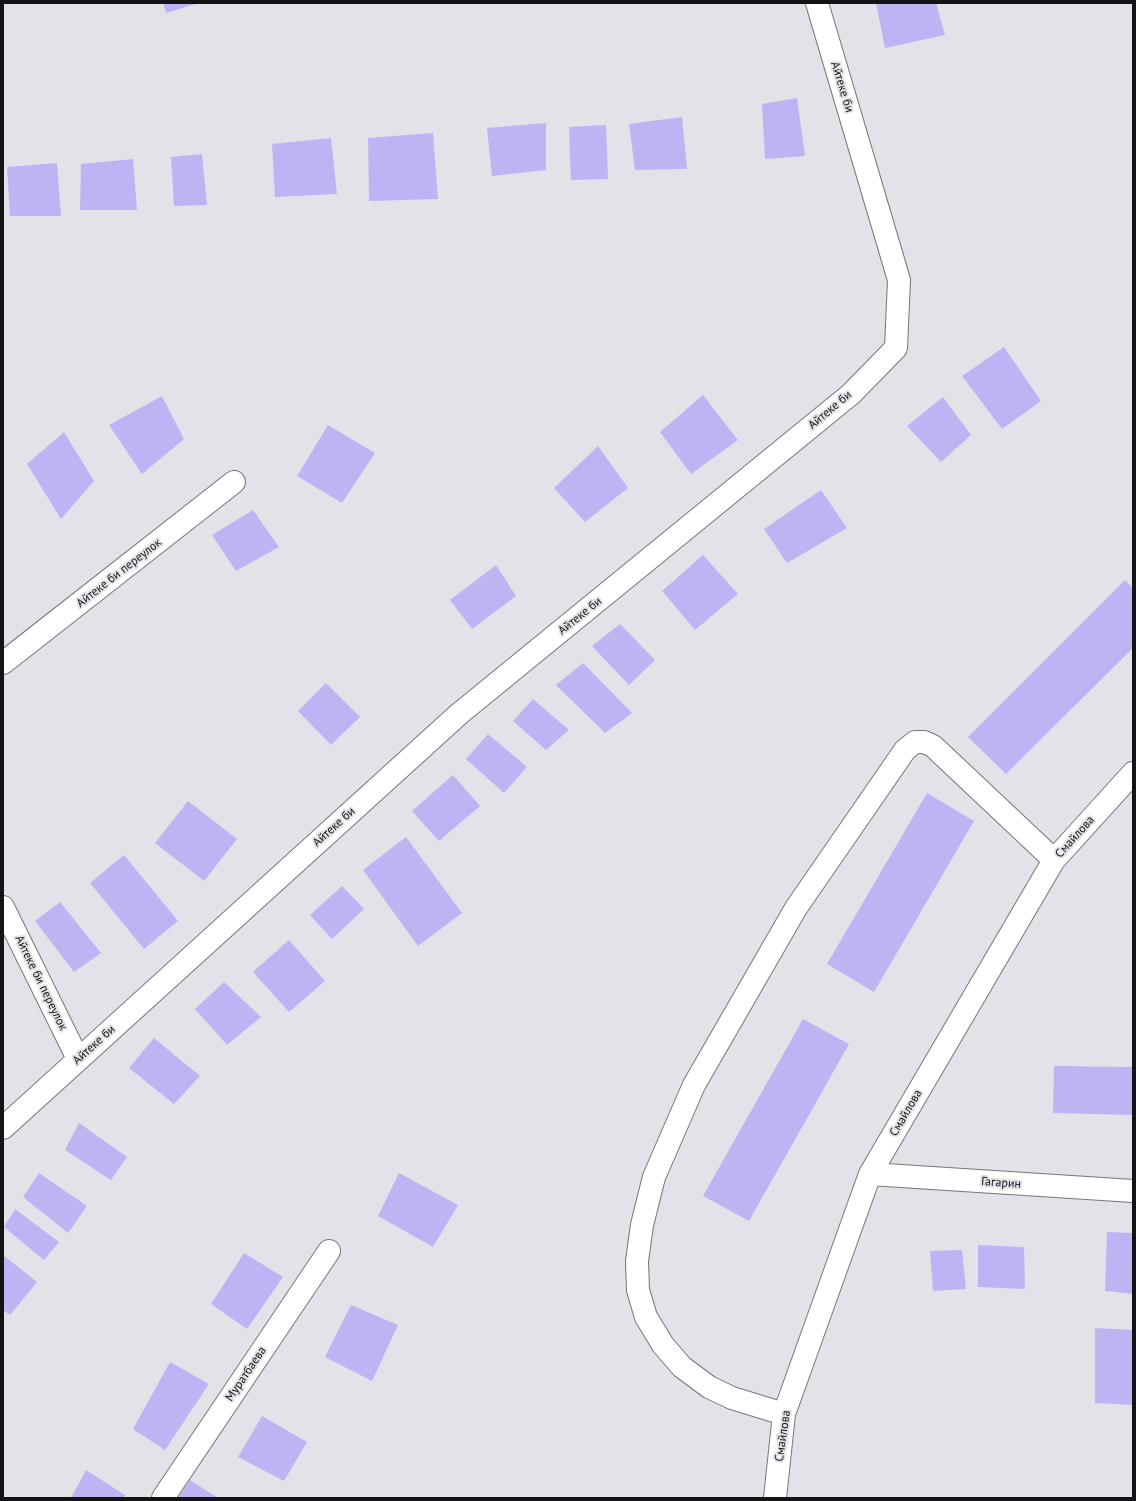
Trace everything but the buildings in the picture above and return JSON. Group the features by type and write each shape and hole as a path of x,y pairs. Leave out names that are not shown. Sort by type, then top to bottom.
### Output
{"street":[{"name":"Айтеке би","path":"3,1128 459,714 851,394 896,348 899,280 817,3"},
{"name":"Айтеке би переулок","path":"3,663 234,482"},
{"path":"784,1414 732,1398 709,1386 682,1367 663,1345 646,1317 638,1290 637,1260 642,1225 654,1177 694,1085 796,908 905,750 915,742 924,742 933,746 1054,860"},
{"name":"Смайлова","path":"775,1498 784,1414 870,1174 1054,860 1133,773"},
{"name":"Айтеке би переулок","path":"3,907 78,1059"},
{"name":"Гагарин","path":"870,1174 1133,1192"},
{"name":"Муратбаева","path":"163,1498 329,1251"}]}
